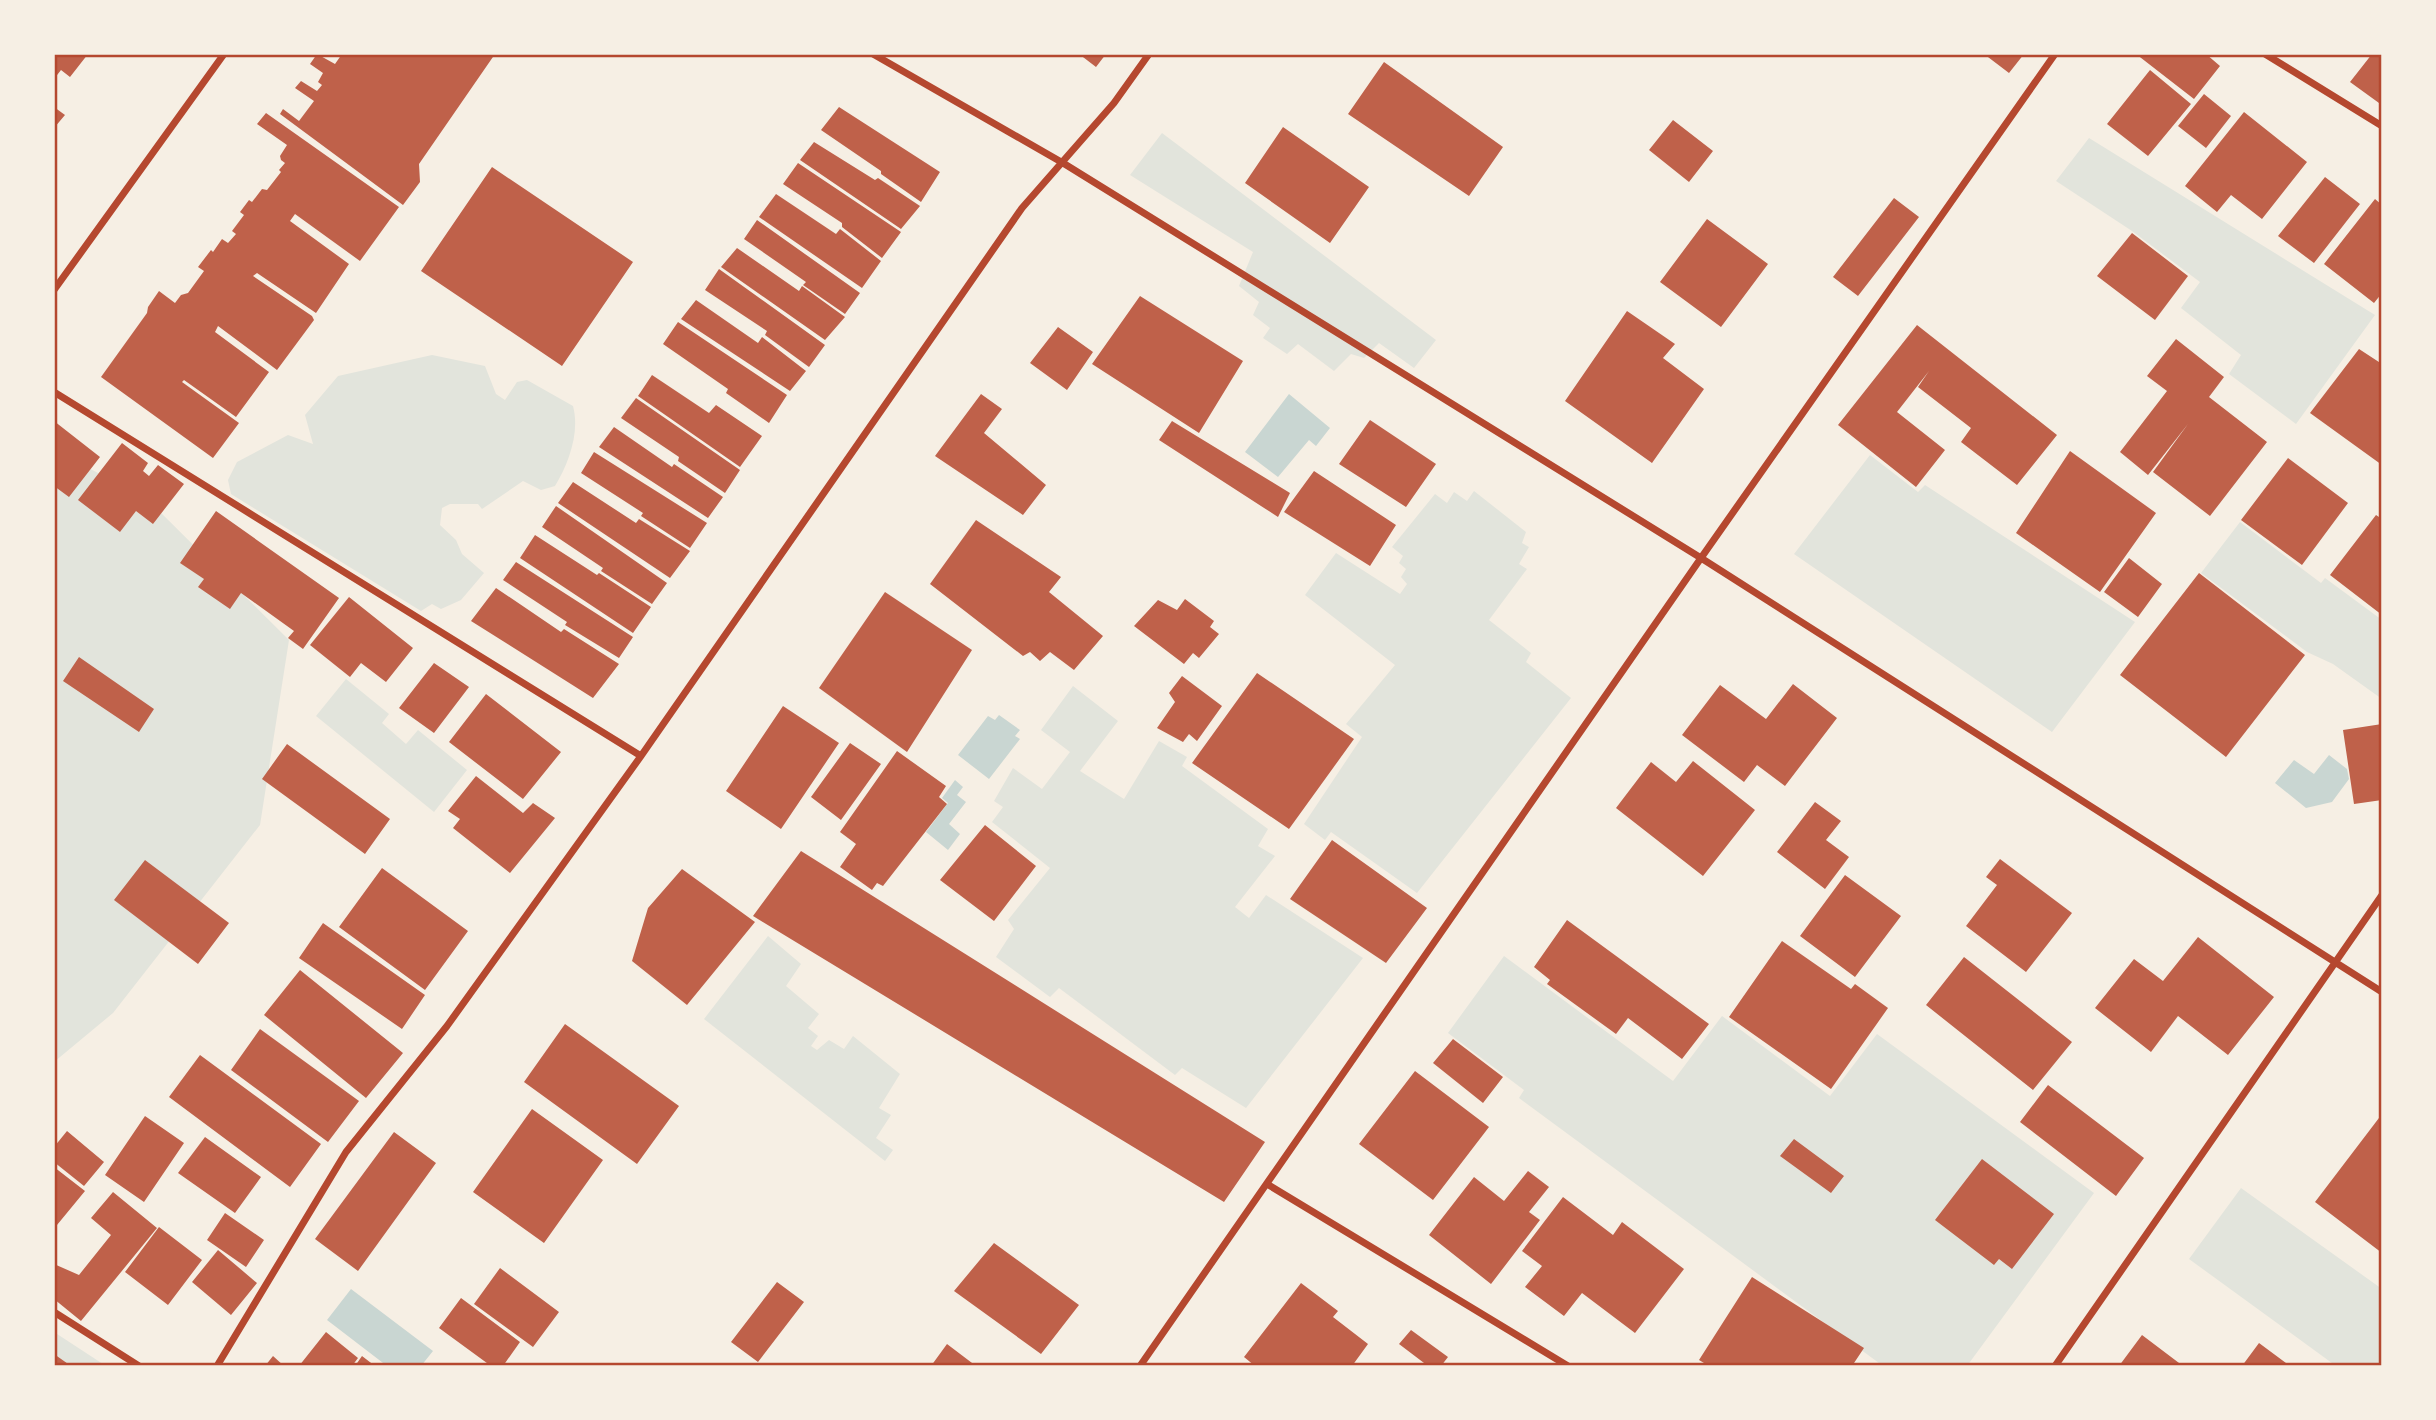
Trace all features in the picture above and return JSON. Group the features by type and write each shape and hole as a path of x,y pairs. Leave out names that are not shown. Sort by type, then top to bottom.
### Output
{"street":[{"path":"54,290 224,54"},
{"path":"873,54 1063,163 1701,558 2382,992"},
{"path":"217,1366 346,1152 447,1026 641,756 1022,208 1114,103 1149,54"},
{"path":"1140,1366 2055,54"},
{"path":"2264,54 2382,126"},
{"path":"54,392 641,756"},
{"path":"2055,1366 2382,895"},
{"path":"1268,1184 1568,1366"},
{"path":"54,1312 139,1366"}],"shaded area":[{"path":"1162,133 1436,340 1414,368 1379,343 1364,358 1351,354 1334,371 1298,344 1287,354 1263,338 1270,328 1253,315 1259,302 1239,286 1253,252 1130,175"},
{"path":"2089,138 2375,315 2296,424 2229,374 2241,355 2181,308 2200,282 2132,231 2056,181"},
{"path":"432,355 485,366 496,394 505,400 517,382 527,380 573,406 575,426 569,457 555,486 541,490 523,481 482,509 478,504 450,504 442,508 440,525 456,540 462,554 484,573 461,600 441,609 432,604 421,611 231,494 228,480 237,462 288,435 313,444 305,415 338,376"},
{"path":"1289,394 1330,428 1316,446 1309,440 1278,477 1245,452"},
{"path":"54,450 146,498 289,640 260,825 113,1013 54,1062"},
{"path":"1870,455 1918,492 1925,485 2135,622 2052,732 1794,554"},
{"path":"1474,491 1526,532 1522,543 1529,547 1519,564 1527,569 1489,620 1531,653 1526,662 1571,698 1417,893 1331,832 1325,840 1304,824 1362,737 1346,724 1395,665 1305,595 1336,553 1400,594 1407,584 1401,577 1406,569 1399,563 1403,556 1392,547 1435,494 1447,503 1454,492 1467,501"},
{"path":"2240,522 2321,583 2325,578 2382,620 2382,699 2333,664 2307,652 2201,573"},
{"path":"346,679 389,714 382,723 406,744 418,730 467,770 434,812 316,716"},
{"path":"1073,686 1118,721 1080,771 1124,799 1159,741 1187,757 1182,766 1268,829 1258,846 1275,856 1235,907 1249,918 1266,895 1363,958 1246,1108 1182,1068 1175,1075 1059,988 1050,997 996,957 1014,929 1008,920 1050,868 992,822 1003,807 994,801 1013,768 1042,789 1070,752 1041,730"},
{"path":"999,715 1020,730 1015,736 1020,739 989,779 958,755 988,716 995,720"},
{"path":"2329,755 2347,769 2349,779 2332,802 2306,808 2275,783 2294,760 2314,774"},
{"path":"955,780 963,787 957,795 966,802 949,824 960,834 948,850 926,832 948,803 942,798"},
{"path":"768,936 801,964 786,986 819,1014 808,1028 818,1036 811,1046 817,1050 829,1040 844,1049 853,1036 900,1074 879,1108 891,1115 876,1138 893,1150 885,1161 704,1019"},
{"path":"1504,956 1673,1081 1722,1016 1830,1096 1877,1034 2094,1193 1967,1366 1883,1366 1519,1098 1524,1090 1448,1033"},
{"path":"2241,1188 2382,1289 2382,1366 2336,1366 2189,1259"},
{"path":"351,1289 433,1351 421,1366 387,1366 327,1320"},
{"path":"54,1332 106,1366 54,1366"}],"building":[{"path":"54,54 88,54 70,77 61,70 54,79"},
{"path":"317,54 335,64 342,54 495,54 419,164 420,182 403,205 280,114 283,109 299,121 314,101 295,88 301,81 317,91 322,85 318,82 323,73 310,64"},
{"path":"1079,54 1106,54 1096,67"},
{"path":"1984,54 2024,54 2009,73"},
{"path":"2136,54 2206,54 2220,66 2194,99"},
{"path":"2372,54 2382,54 2382,100 2379,103 2350,82"},
{"path":"1384,62 1503,147 1469,196 1348,114"},
{"path":"2150,70 2191,104 2148,156 2107,124"},
{"path":"2204,94 2231,116 2206,148 2178,126"},
{"path":"54,107 65,115 54,128"},
{"path":"839,107 940,172 921,202 821,130"},
{"path":"2244,112 2307,162 2262,219 2231,195 2217,212 2185,186"},
{"path":"266,113 399,207 360,261 295,214 290,221 349,264 316,313 257,273 253,276 314,320 277,370 218,326 215,332 269,372 236,417 184,380 182,382 239,423 213,458 101,377 147,313 159,291 175,303 181,295 188,293 204,271 198,267 211,250 213,252 222,239 228,243 236,234 232,231 244,215 240,212 249,200 252,202 262,189 267,190 281,172 279,170 285,163 280,156 287,145 257,124"},
{"path":"1673,120 1713,151 1689,182 1649,150"},
{"path":"1283,127 1369,187 1330,243 1245,183"},
{"path":"814,142 875,180 878,178 920,206 901,229 800,160"},
{"path":"798,163 901,232 882,258 842,227 842,223 783,184"},
{"path":"492,167 633,262 562,366 421,271"},
{"path":"2325,177 2360,204 2314,263 2278,236"},
{"path":"776,194 836,234 840,229 881,261 862,288 759,217"},
{"path":"1894,198 1919,217 1858,296 1833,277"},
{"path":"2375,199 2382,205 2382,293 2374,303 2324,264"},
{"path":"1707,219 1768,264 1721,327 1660,282"},
{"path":"757,220 860,293 845,314 803,285 806,282 744,239"},
{"path":"2132,233 2188,276 2155,320 2097,276"},
{"path":"737,248 799,291 802,286 845,317 825,340 721,267"},
{"path":"719,269 825,345 809,367 765,335 767,331 705,290"},
{"path":"1140,296 1243,361 1199,433 1092,364"},
{"path":"696,300 758,343 762,337 806,371 790,391 681,319"},
{"path":"1627,311 1675,344 1663,358 1704,389 1652,463 1565,401"},
{"path":"678,322 787,395 769,423 726,393 728,389 663,344"},
{"path":"1917,325 2057,435 2017,485 1961,442 1971,428 1918,387 1929,371 1897,412 1945,450 1916,487 1838,425"},
{"path":"1058,327 1093,352 1067,390 1030,363"},
{"path":"2176,339 2224,377 2209,397 2267,442 2210,516 2153,472 2188,424 2148,475 2120,452 2167,391 2147,376"},
{"path":"2359,349 2382,364 2382,465 2310,413"},
{"path":"652,375 709,413 716,405 762,436 740,467 638,396"},
{"path":"981,394 1002,409 984,433 1046,485 1023,515 935,456"},
{"path":"636,398 740,470 725,493 678,461 679,457 621,418"},
{"path":"1370,420 1436,464 1406,507 1339,464"},
{"path":"54,421 100,457 69,497 54,486"},
{"path":"1172,421 1290,493 1278,517 1159,440"},
{"path":"614,427 672,467 674,464 723,497 708,518 599,447"},
{"path":"122,443 148,463 143,471 149,476 158,465 184,484 153,524 136,511 120,532 78,500"},
{"path":"2070,451 2156,513 2100,592 2016,533"},
{"path":"594,452 707,523 690,548 641,516 643,513 581,473"},
{"path":"2288,458 2348,503 2302,565 2241,520"},
{"path":"1314,471 1396,525 1370,566 1284,512"},
{"path":"573,482 636,523 639,519 690,551 670,578 558,503"},
{"path":"556,506 667,583 652,604 601,571 603,568 542,527"},
{"path":"216,511 339,598 303,649 288,638 294,631 241,593 230,609 198,587 204,579 180,563"},
{"path":"2376,515 2382,519 2382,615 2330,575"},
{"path":"976,520 1061,577 1049,592 1103,636 1074,670 1050,652 1040,661 1030,652 1023,656 930,584"},
{"path":"535,535 651,607 633,633 520,558"},
{"path":"2129,558 2162,584 2138,617 2104,592"},
{"path":"516,562 633,637 619,658 565,625 567,622 503,580"},
{"path":"2199,573 2305,655 2226,757 2120,675"},
{"path":"496,588 561,632 564,629 619,664 593,698 471,621"},
{"path":"885,592 972,650 907,752 819,688"},
{"path":"349,597 413,648 386,682 361,663 350,677 310,645"},
{"path":"1185,599 1214,621 1210,627 1219,634 1199,658 1193,653 1184,664 1134,626 1158,600 1177,610"},
{"path":"79,657 154,709 139,732 63,681"},
{"path":"434,663 469,687 434,733 399,708"},
{"path":"1257,673 1354,739 1289,829 1192,763"},
{"path":"1182,676 1222,706 1197,741 1189,734 1183,742 1157,728 1175,702 1169,693"},
{"path":"1793,684 1837,718 1785,786 1757,765 1744,782 1682,735 1720,685 1766,719"},
{"path":"486,694 561,752 523,799 449,742"},
{"path":"783,706 839,743 781,829 726,791"},
{"path":"2382,724 2382,800 2354,804 2343,730"},
{"path":"850,743 881,764 841,820 811,797"},
{"path":"287,744 390,819 365,854 262,779"},
{"path":"897,751 946,786 939,797 947,804 883,886 877,883 872,890 840,867 856,844 840,832"},
{"path":"1693,761 1755,810 1703,876 1616,808 1651,762 1676,782"},
{"path":"476,776 523,813 533,803 555,818 510,873 453,828 460,819 448,811"},
{"path":"1815,802 1841,821 1826,840 1849,857 1825,889 1777,852"},
{"path":"985,825 1036,866 994,921 940,880"},
{"path":"1332,840 1427,908 1386,963 1290,899"},
{"path":"801,851 1265,1142 1224,1202 753,916"},
{"path":"2000,859 2072,913 2026,972 1966,926 1997,885 1986,877"},
{"path":"145,860 229,923 198,964 114,900"},
{"path":"382,868 468,931 425,990 339,927"},
{"path":"682,869 755,922 687,1005 632,961 648,908"},
{"path":"1845,875 1901,916 1855,977 1800,936"},
{"path":"1567,920 1709,1024 1682,1059 1628,1018 1616,1034 1547,984 1550,980 1534,967"},
{"path":"323,923 425,995 402,1029 299,958"},
{"path":"2198,937 2274,997 2228,1055 2178,1016 2151,1052 2095,1008 2134,959 2163,981"},
{"path":"1782,941 1851,989 1855,984 1888,1008 1831,1089 1729,1017"},
{"path":"1964,957 2072,1042 2033,1090 1926,1005"},
{"path":"300,970 403,1053 366,1098 264,1015"},
{"path":"565,1024 679,1106 637,1164 524,1082"},
{"path":"260,1029 359,1101 328,1142 231,1070"},
{"path":"1453,1039 1503,1077 1483,1103 1433,1063"},
{"path":"200,1055 321,1144 290,1187 169,1097"},
{"path":"1415,1071 1489,1127 1433,1200 1359,1144"},
{"path":"2048,1085 2144,1158 2116,1196 2020,1122"},
{"path":"532,1109 603,1160 544,1243 473,1192"},
{"path":"2382,1114 2382,1253 2315,1202"},
{"path":"145,1116 184,1143 144,1202 105,1175"},
{"path":"67,1131 104,1162 84,1186 54,1162 54,1147"},
{"path":"394,1132 436,1163 358,1271 315,1239"},
{"path":"205,1137 261,1177 235,1213 178,1173"},
{"path":"1794,1139 1844,1176 1831,1193 1780,1156"},
{"path":"1982,1159 2054,1214 2012,1269 1999,1259 1994,1265 1935,1220"},
{"path":"54,1167 85,1191 57,1225 54,1223"},
{"path":"1528,1171 1549,1187 1529,1212 1540,1220 1491,1284 1429,1235 1474,1177 1504,1201"},
{"path":"113,1192 157,1228 81,1321 54,1299 54,1264 79,1275 111,1235 91,1218"},
{"path":"1563,1197 1613,1235 1622,1222 1684,1269 1635,1333 1582,1293 1564,1316 1525,1287 1542,1266 1522,1251"},
{"path":"225,1213 264,1240 246,1267 207,1240"},
{"path":"159,1227 202,1260 168,1305 125,1272"},
{"path":"994,1243 1079,1305 1041,1354 954,1291"},
{"path":"218,1250 257,1283 231,1315 192,1282"},
{"path":"500,1268 559,1312 533,1347 474,1304"},
{"path":"1752,1277 1864,1348 1852,1366 1709,1366 1699,1360"},
{"path":"777,1282 804,1302 758,1362 731,1342"},
{"path":"1301,1283 1338,1311 1333,1317 1368,1344 1352,1366 1255,1366 1244,1357"},
{"path":"461,1298 520,1342 503,1366 491,1366 439,1328"},
{"path":"1411,1330 1448,1357 1441,1366 1428,1366 1399,1344"},
{"path":"326,1332 358,1358 352,1366 299,1366"},
{"path":"2142,1335 2183,1366 2119,1366"},
{"path":"2259,1343 2290,1366 2242,1366"},
{"path":"947,1344 976,1366 931,1366"},
{"path":"54,1354 71,1366 54,1366"},
{"path":"273,1356 284,1366 265,1366"},
{"path":"362,1356 375,1366 355,1366"}]}
